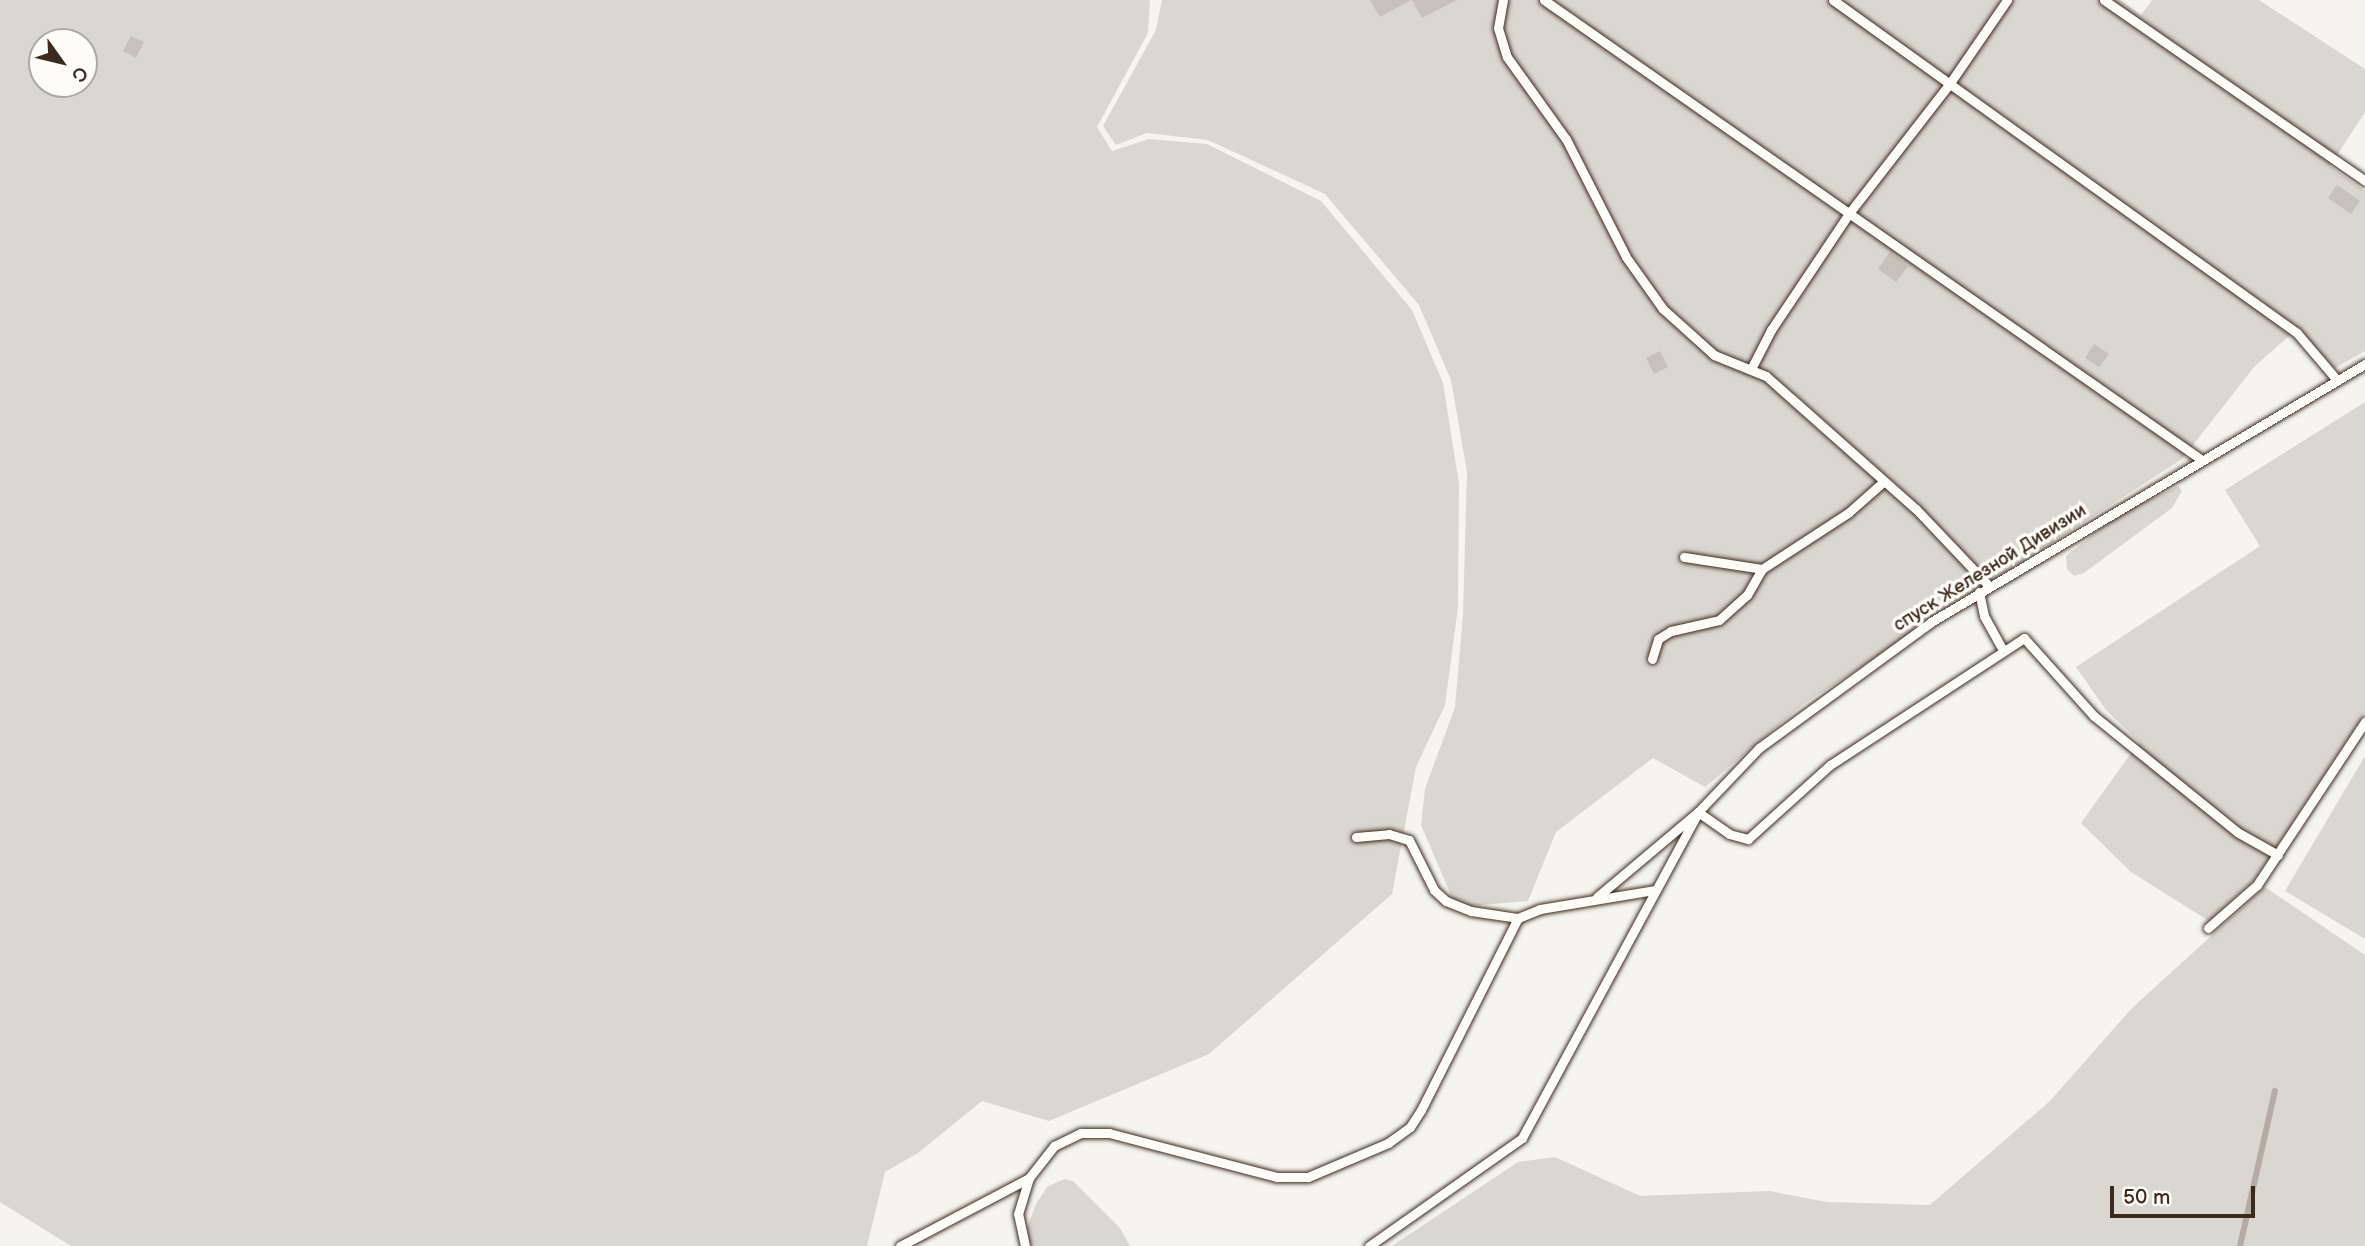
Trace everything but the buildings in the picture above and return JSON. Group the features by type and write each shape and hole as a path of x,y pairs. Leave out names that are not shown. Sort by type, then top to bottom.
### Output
{"lane":[{"path":"1503,0 1498,27 1507,57 1566,139 1626,257 1688,335 1714,355 1752,368 1916,509 1989,586"},
{"path":"1544,0 2202,460"},
{"path":"1833,0 2297,333 2337,380"},
{"path":"1752,368 1771,330 1850,212 1950,83 2007,0"},
{"path":"2104,0 2365,181"},
{"name":"спуск Железной Дивизии","path":"1369,1246 1522,1139 1698,812 1759,748 1979,592 2365,364"},
{"path":"1653,659 1658,639 1671,631 1719,620 1747,595 1762,569 1848,513 1883,482"},
{"path":"1684,557 1762,569"},
{"path":"1979,592 1984,616 2003,650"},
{"path":"1597,897 1698,812 1729,834 1748,839 1830,765 2024,638 2094,716 2237,832 2278,855"},
{"path":"2208,928 2257,885 2365,722"},
{"path":"1356,838 1389,834 1409,839 1434,890 1446,901 1471,911 1518,918 1540,908 1655,890"},
{"path":"900,1246 1028,1178 1054,1146 1081,1133 1109,1133 1277,1177 1308,1177 1388,1143 1410,1127 1421,1110 1518,918"},
{"path":"1025,1246 1018,1214 1028,1178"}],"shaded area":[{"path":"0,0 1150,0 1148,33 1097,127 1112,151 1149,139 1207,144 1321,201 1412,310 1443,383 1459,484 1458,607 1445,705 1416,767 1392,894 1209,1054 1049,1121 982,1101 918,1153 885,1172 867,1246 71,1246 0,1202"},
{"path":"1162,0 2120,0 2141,15 2152,0 2259,0 2365,69 2365,112 2330,166 2365,191 2365,351 2335,368 2298,328 2254,367 2182,459 1805,703 1705,787 1653,758 1556,832 1528,901 1456,907 1421,825 1425,789 1455,707 1463,615 1467,472 1451,380 1419,305 1325,194 1208,140 1147,133 1116,145 1103,126 1156,30"},
{"path":"2365,402 2365,713 2255,879 2209,921 2131,872 2081,823 2139,742 2106,710 2076,667 2260,546 2225,490"},
{"path":"2178,486 2182,491 2172,508 2084,573 2074,576 2067,569 2066,556 2115,517"},
{"path":"2365,756 2365,939 2285,891"},
{"path":"2265,887 2365,955 2365,1246 1392,1246 1518,1162 1555,1157 1640,1196 1769,1191 1827,1202 1930,1205 2050,1101 2132,1008"},
{"path":"1064,1179 1073,1181 1120,1228 1130,1246 1031,1246 1027,1228 1036,1204 1047,1187"}],"waterway":[{"path":"2240,1246 2275,1091"}]}
